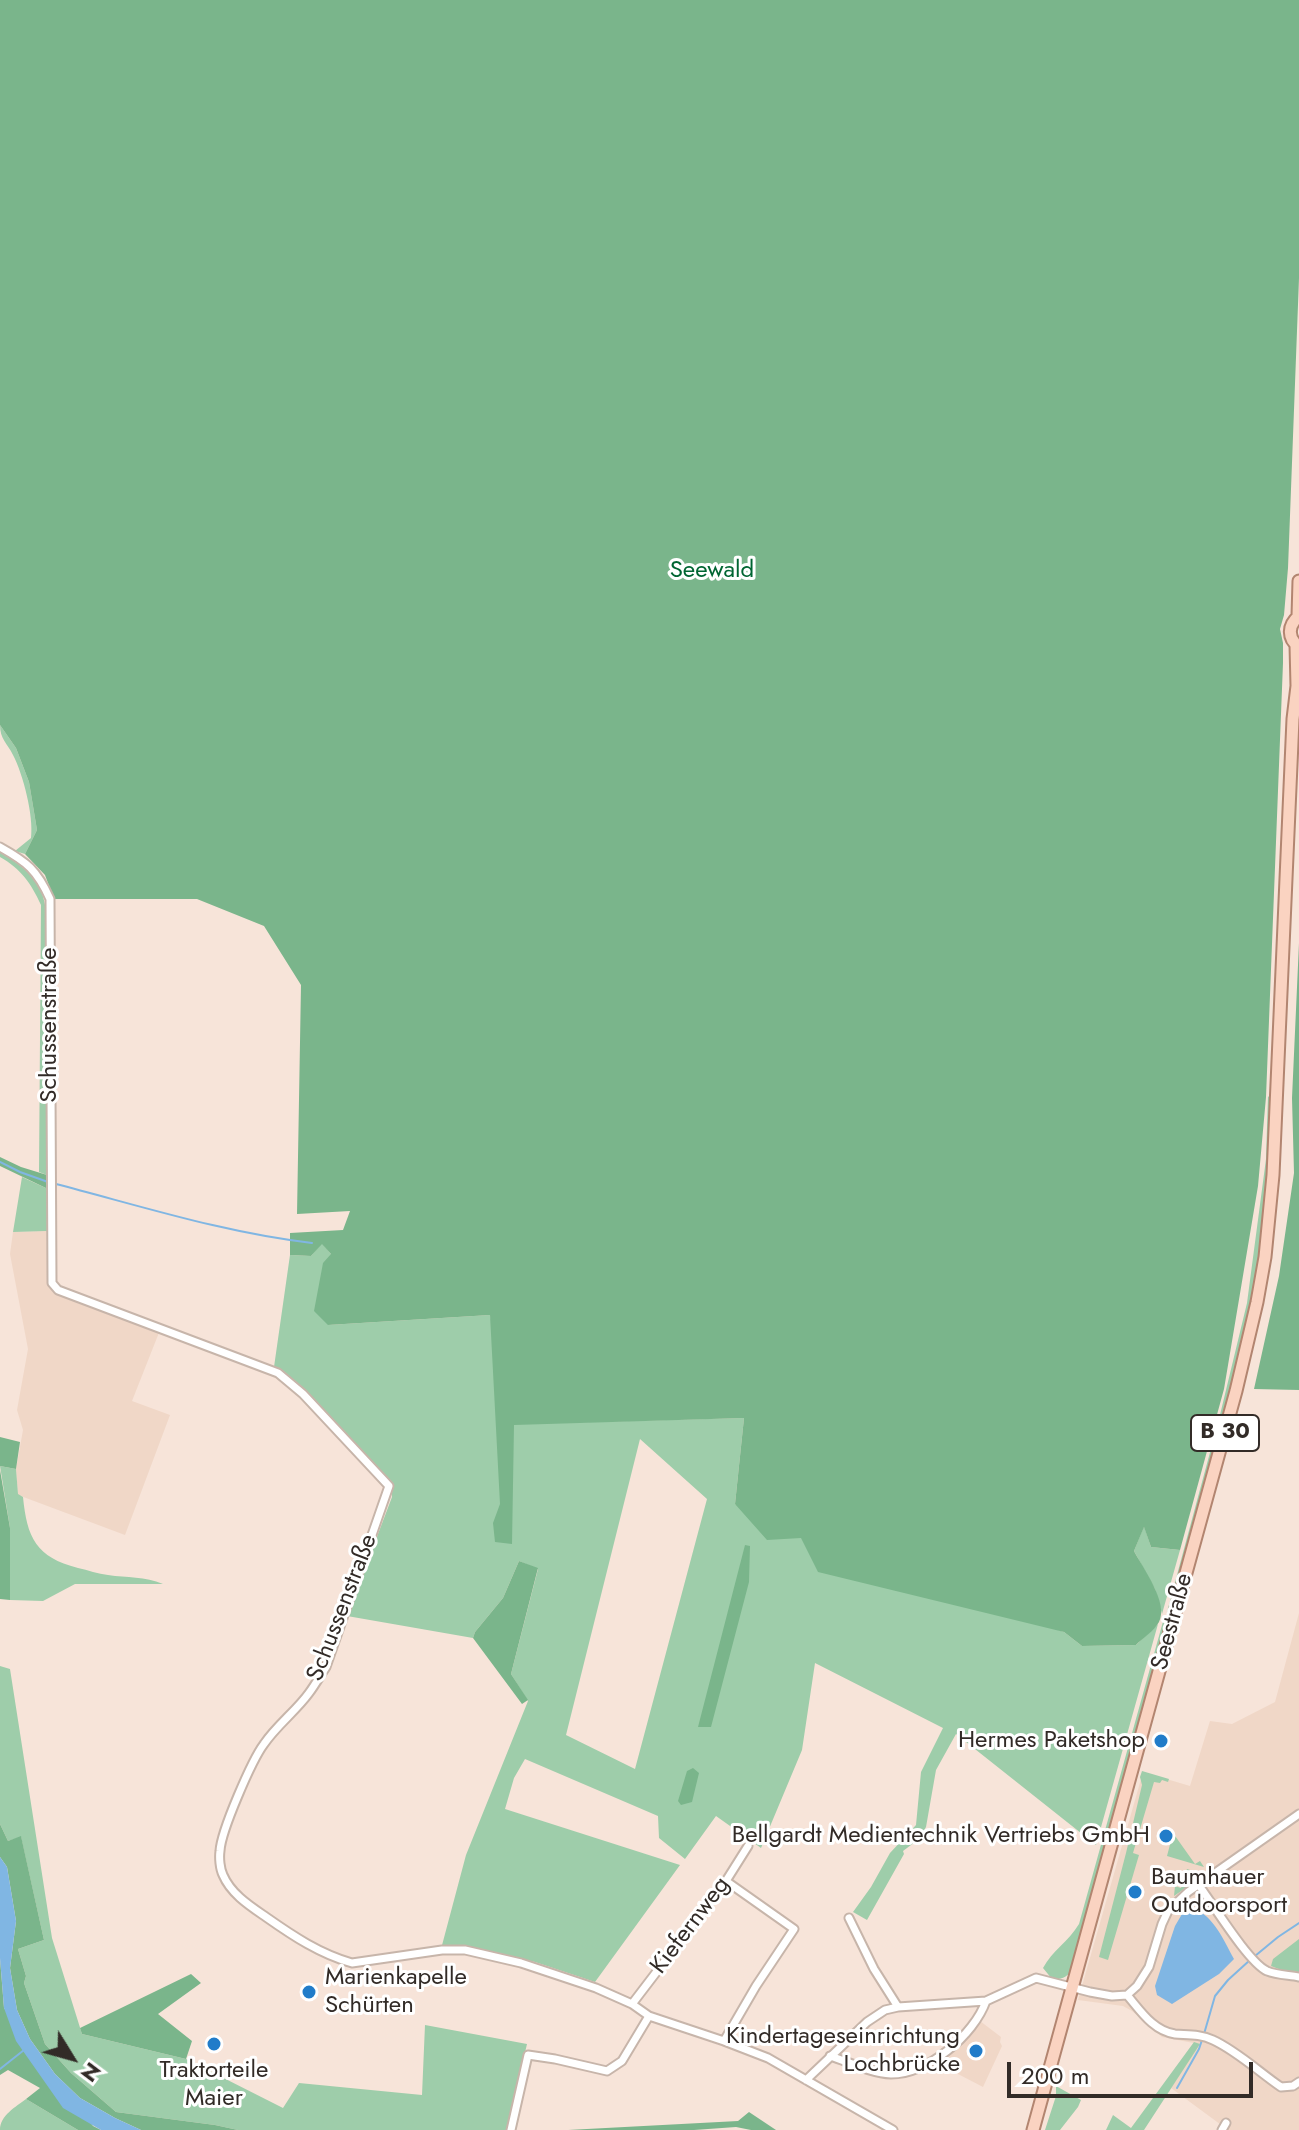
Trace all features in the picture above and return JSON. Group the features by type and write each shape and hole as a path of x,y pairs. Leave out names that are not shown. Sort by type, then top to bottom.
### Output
{"main road":[{"name":"B 30","path":"1298,684 1298,646 1290,637 1290,628 1299,616 1299,581"},
{"name":"Seestraße","path":"1033,2130 1257,1302 1268,1227 1277,1107 1292,747 1298,684"}],"street":[{"name":"Schussenstraße","path":"0,847 32,866 50,899 52,1283 58,1290 278,1373 303,1394 389,1486 326,1667 309,1694 264,1744 227,1827 220,1851 221,1872 228,1885 243,1901 287,1932 339,1959 352,1963 442,1950 465,1950 521,1963 596,1988 632,2004 649,2016 768,2058 893,2130"},
{"path":"806,2080 867,2022 885,2010 986,2001 1036,1978 1112,1996 1127,1995 1149,1967 1168,1911 1198,1884 1299,1814"},
{"name":"Kiefernweg","path":"632,2004 726,1881 748,1846"},
{"path":"724,2041 794,1929 726,1881"},
{"path":"1198,1884 1246,1953 1266,1971 1299,1977"},
{"path":"849,1918 874,1969 898,2007"},
{"path":"1127,1995 1145,2018 1156,2026 1172,2033 1195,2034 1209,2039 1230,2050 1281,2087 1299,2082"},
{"path":"830,2056 887,2074 910,2072 953,2046 981,2014 986,2001"},
{"path":"511,2130 528,2055 607,2071 622,2061 649,2016"}],"shaded area":[{"path":"47,1231 48,1277 55,1278 60,1286 162,1325 132,1401 170,1415 125,1535 18,1495 16,1469 23,1430 17,1410 28,1349 10,1254 13,1232"},
{"path":"1299,1613 1299,2130 1228,2130 1171,2088 1199,2044 1162,2037 1123,2006 1078,2000 1143,1772 1190,1786 1210,1721 1232,1724 1275,1702"},
{"name":"Kindertageseinrichtung Lochbrücke","path":"980,2021 1001,2037 1002,2046 983,2087 958,2074 947,2056 965,2041"}],"green space":[{"name":"Seewald","path":"0,0 1299,0 1299,278 1288,568 1280,629 1283,663 1266,1097 1258,1186 1224,1389 1180,1550 1151,1547 1144,1527 1134,1551 1161,1605 1159,1622 1136,1645 1082,1646 1064,1632 818,1572 801,1538 767,1540 735,1504 744,1418 514,1425 512,1544 495,1542 493,1523 500,1504 490,1315 328,1325 314,1311 323,1263 331,1254 322,1244 311,1256 290,1255 290,1233 343,1230 350,1211 297,1214 301,985 264,926 197,899 54,899 45,875 25,854 37,830 29,782 16,748 0,725"},
{"path":"0,725 16,748 29,782 37,830 25,854 15,851 31,838 27,795"},
{"path":"0,851 20,865 39,885 47,918 47,1175 39,1172 41,905 25,877 0,857"},
{"path":"1299,943 1299,1390 1254,1389 1279,1276 1294,1173 1292,1098"},
{"path":"1268,1096 1272,1101 1268,1172 1254,1289 1216,1448 1172,1607 1167,1612 1247,1303 1266,1159"},
{"path":"0,1157 47,1175 48,1189 0,1166"},
{"path":"22,1177 48,1189 47,1231 13,1232"},
{"path":"322,1243 331,1254 328,1325 490,1315 514,1424 744,1418 735,1504 800,1537 1064,1632 1082,1646 1136,1645 1158,1624 1096,1845 956,1734 936,1770 926,1827 919,1839 903,1851 867,1920 853,1912 890,1853 916,1825 921,1772 943,1728 815,1663 802,1750 761,1848 716,1816 685,1859 659,1838 658,1816 525,1759 514,1778 505,1809 680,1865 595,1982 535,1962 465,1947 441,1949 466,1855 528,1701 511,1674 538,1569 519,1561 503,1598 473,1638 347,1616 392,1497 391,1482 295,1381 274,1367 290,1255 311,1256","holes":["640,1439 707,1499 635,1769 566,1735"]},
{"path":"0,1437 20,1442 16,1469 0,1466"},
{"path":"0,1466 16,1469 18,1494 23,1497 27,1524 43,1552 78,1568 163,1584 75,1584 43,1601 10,1600 10,1528"},
{"path":"0,1470 10,1528 10,1600 0,1599"},
{"path":"1144,1526 1151,1547 1180,1550 1162,1614 1155,1589 1134,1551"},
{"path":"745,1545 750,1546 749,1582 711,1727 698,1727"},
{"path":"519,1561 538,1568 511,1674 528,1700 522,1704 473,1638 503,1598"},
{"path":"1164,1618 1167,1626 1073,1969 1064,1977 1052,1979 1043,1968 1079,1924"},
{"path":"0,1666 10,1669 52,1938 82,2034 186,2059 283,2108 299,2083 422,2095 425,2025 527,2044 507,2130 238,2130 116,2112 71,2073 45,2044 24,1983 26,1976 18,1949 44,1940 21,1837 8,1841 0,1824"},
{"path":"693,1768 699,1773 692,1802 681,1805 678,1801 687,1771"},
{"path":"1142,1771 1169,1779 1168,1782 1154,1782 1133,1853 1139,1855 1108,1960 1099,1957 1142,1785"},
{"path":"0,1824 8,1841 21,1836 44,1940 18,1949 26,1976 24,1983 45,2044 71,2073 116,2112 238,2130 141,2130 80,2098 55,2074 30,2039 17,2010 10,1968 16,1921 7,1867 0,1857"},
{"path":"1173,1833 1195,1864 1200,1861 1204,1867 1167,1856"},
{"path":"1187,1869 1199,1873 1200,1878 1174,1896 1175,1886 1181,1888"},
{"path":"1299,1939 1299,1973 1271,1966 1273,1959"},
{"path":"0,1958 4,2008 93,2126 101,2130 78,2130 26,2099 40,2088 8,2070 0,2075"},
{"path":"191,1974 201,1983 158,2014 192,2041 186,2059 82,2034 80,2028"},
{"path":"1194,2042 1200,2044 1144,2130 1106,2130 1113,2115 1131,2128"},
{"path":"1056,2086 1081,2100 1060,2130 1045,2130 1056,2096"},
{"path":"26,2099 78,2130 0,2130 6,2116"},
{"path":"749,2112 776,2130 736,2127 568,2130 738,2121"}],"water":[{"path":"0,1857 7,1867 16,1921 10,1968 17,2010 30,2039 55,2074 80,2098 141,2130 101,2130 63,2108 16,2041 4,2008 0,1958"},
{"path":"1193,1908 1213,1923 1234,1959 1219,1974 1172,2004 1157,1995 1155,1986 1175,1926 1182,1914"}],"waterway":[{"path":"0,1162 48,1182"},
{"path":"56,1184 215,1226 312,1243"},
{"path":"1255,1956 1299,1923"},
{"path":"1204,2034 1215,1996 1250,1960"},
{"path":"1177,2088 1202,2040"},
{"path":"0,2069 24,2050"}],"place":[{"name":"Hermes Paketshop","path":"1161,1741"},
{"name":"Bellgardt Medientechnik Vertriebs GmbH","path":"1166,1836"},
{"name":"Baumhauer Outdoorsport","path":"1135,1892"},
{"name":"Marienkapelle Schürten","path":"309,1992"},
{"name":"Traktorteile Maier","path":"214,2044"},
{"name":"Kindertageseinrichtung Lochbrücke","path":"976,2051"}]}
